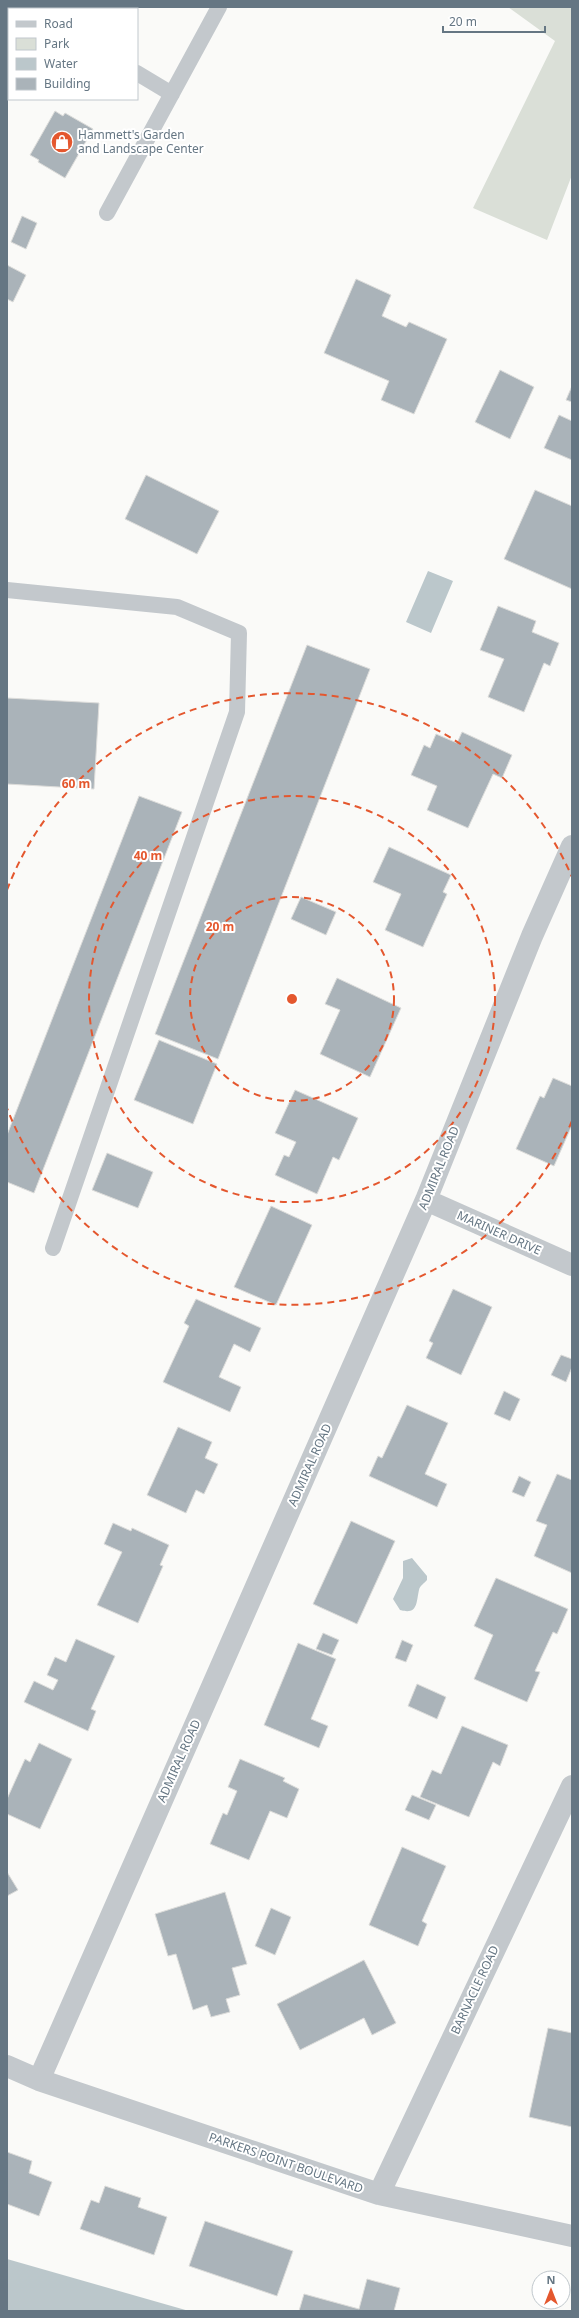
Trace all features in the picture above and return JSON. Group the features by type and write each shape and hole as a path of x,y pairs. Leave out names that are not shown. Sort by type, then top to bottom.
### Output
{"street":[{"name":"ADMIRAL ROAD","path":"39,2080 426,1200 532,936 572,846"},
{"name":"MARINER DRIVE","path":"426,1200 572,1265"},
{"name":"BARNACLE ROAD","path":"378,2194 572,1786"},
{"name":"PARKERS POINT BOULEVARD","path":"7,2066 39,2080 378,2194 572,2236"}],"lane":[{"path":"107,213 219,7"},
{"path":"138,74 172,94"},
{"path":"7,590 177,607 239,633 237,712 53,1248"}],"green space":[{"path":"508,7 572,7 572,175 547,240 473,208 555,41"}],"water":[{"path":"428,571 453,581 431,633 406,622"},
{"path":"412,1558 427,1576 427,1580 420,1588 415,1607 410,1611 400,1610 393,1599 403,1578 403,1561"},
{"path":"7,2259 189,2311 7,2311"}],"building":[{"name":"Hammett's Garden and Landscape Center","path":"55,111 63,116 65,113 93,129 65,178 38,162 39,160 30,155"},
{"path":"22,216 37,223 26,249 11,242"},
{"path":"7,265 26,275 13,302 7,299"},
{"path":"356,279 391,295 382,316 406,327 409,322 447,339 414,414 381,400 389,381 324,353"},
{"path":"500,370 534,387 510,439 475,422"},
{"path":"572,386 572,402 566,400"},
{"path":"559,415 572,421 572,460 544,448"},
{"path":"146,475 219,511 197,554 125,519"},
{"path":"535,490 572,506 572,589 504,559"},
{"path":"498,606 536,621 532,632 559,643 550,666 544,663 524,712 488,697 504,659 480,650"},
{"path":"307,645 370,669 218,1059 155,1034"},
{"path":"7,698 99,703 94,789 7,784"},
{"path":"462,732 512,755 502,778 493,774 468,828 427,810 437,786 411,775 424,745 430,748 436,734 457,743"},
{"path":"139,796 182,812 34,1193 7,1182 7,1135"},
{"path":"389,847 451,875 443,892 447,894 423,947 385,930 401,894 373,882"},
{"path":"301,897 336,912 326,935 291,919"},
{"path":"337,978 401,1008 370,1077 320,1054 340,1010 325,1004"},
{"path":"159,1040 217,1064 193,1124 134,1100"},
{"path":"553,1078 572,1086 572,1125 554,1166 516,1149 540,1096 544,1098"},
{"path":"295,1090 358,1118 339,1160 333,1157 317,1194 275,1175 284,1155 289,1157 296,1142 275,1133"},
{"path":"107,1153 153,1172 138,1208 92,1190"},
{"path":"271,1206 312,1225 276,1305 234,1287"},
{"path":"453,1289 492,1307 461,1375 426,1358 433,1343 429,1341"},
{"path":"196,1299 261,1328 250,1352 234,1344 219,1377 241,1387 230,1412 163,1382 189,1326 184,1323"},
{"path":"561,1355 572,1359 572,1367 566,1382 551,1375"},
{"path":"504,1391 520,1399 510,1421 494,1414"},
{"path":"407,1405 448,1423 425,1474 447,1484 437,1507 369,1476 378,1456 382,1458"},
{"path":"178,1427 212,1442 205,1458 218,1464 204,1494 196,1490 186,1513 147,1495"},
{"path":"557,1474 572,1480 572,1573 534,1556 547,1525 536,1521"},
{"path":"519,1476 531,1482 524,1497 512,1492"},
{"path":"351,1521 395,1541 357,1624 313,1604"},
{"path":"113,1523 131,1531 132,1528 169,1545 160,1565 163,1566 138,1623 97,1605 122,1552 104,1544"},
{"path":"496,1578 568,1609 557,1634 553,1632 535,1671 540,1672 527,1702 474,1679 493,1635 474,1626"},
{"path":"323,1633 339,1640 332,1655 316,1649"},
{"path":"76,1639 115,1656 91,1709 96,1711 88,1731 24,1702 34,1681 53,1690 58,1680 47,1675 55,1657 66,1662"},
{"path":"402,1640 413,1645 406,1662 395,1658"},
{"path":"298,1643 336,1659 311,1719 328,1726 319,1748 264,1725"},
{"path":"417,1684 446,1697 437,1719 408,1706"},
{"path":"462,1726 508,1745 500,1766 493,1762 469,1817 420,1797 432,1770 441,1774"},
{"path":"39,1743 72,1759 40,1829 7,1814 7,1799 25,1759 30,1762"},
{"path":"240,1759 285,1778 283,1781 299,1789 287,1818 270,1811 249,1860 210,1844 223,1813 227,1815 237,1791 228,1787"},
{"path":"412,1795 436,1805 429,1820 405,1810"},
{"path":"402,1847 446,1866 422,1921 427,1924 418,1946 369,1925"},
{"path":"7,1872 18,1890 7,1896"},
{"path":"225,1892 247,1964 232,1968 240,1995 226,1999 230,2012 211,2017 207,2005 193,2010 176,1954 168,1956 155,1914"},
{"path":"271,1908 291,1917 275,1955 255,1946"},
{"path":"364,1960 396,2023 372,2035 364,2018 300,2050 277,2004"},
{"path":"548,2028 572,2033 572,2127 529,2117"},
{"path":"7,2152 32,2161 29,2173 52,2182 39,2216 7,2204"},
{"path":"105,2186 141,2198 138,2207 167,2217 154,2255 80,2229 91,2200 99,2203"},
{"path":"205,2221 293,2251 277,2296 189,2266"},
{"path":"367,2279 400,2288 394,2311 299,2311 304,2294 359,2309"}],"place":[{"name":"Hammett's Garden and Landscape Center","path":"62,142"}]}
